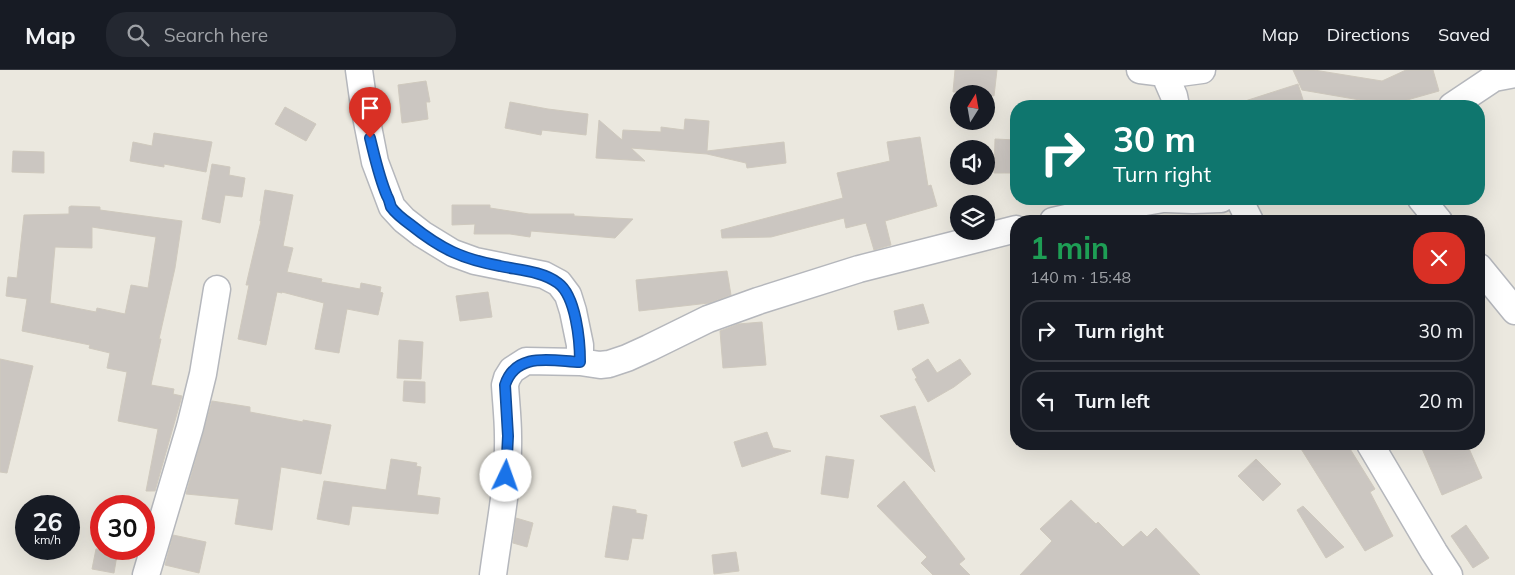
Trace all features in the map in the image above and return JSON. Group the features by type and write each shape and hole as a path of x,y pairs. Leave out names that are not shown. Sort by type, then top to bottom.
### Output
{"street":[{"path":"359,70 364,106 376,162 392,207 404,220 422,234 452,253 475,261 544,275 559,283 568,295 580,345 580,362"},
{"path":"1152,71 1172,74 1202,70"},
{"path":"1152,71 1174,96 1175,100"},
{"path":"1461,100 1494,78 1515,74"},
{"path":"1080,215 1129,205"},
{"path":"1426,205 1434,215"},
{"path":"493,575 502,520 506,476 508,436 505,385 512,370 526,361 609,364 649,348 708,319 758,301 859,269 1010,231"},
{"path":"1485,274 1515,311"},
{"path":"146,575 190,427 203,374 217,289"},
{"path":"1374,450 1449,575"}],"building":[{"path":"955,70 997,70 995,87 995,85 954,85"},
{"path":"1293,70 1314,70 1382,81 1406,70 1433,70 1439,91 1407,100 1360,100 1302,90"},
{"path":"426,81 430,102 426,102 428,119 402,123 398,85"},
{"path":"1298,84 1303,100 1248,100"},
{"path":"510,102 588,114 586,135 542,130 541,135 505,128"},
{"path":"285,107 316,124 306,141 275,124"},
{"path":"685,119 709,121 707,151 784,142 786,163 747,168 746,163 707,154 631,148 645,161 596,158 599,120 622,140 623,130 661,132 661,127 684,130"},
{"path":"154,133 212,142 206,172 164,164 164,167 130,161 133,142 152,146"},
{"path":"920,137 928,186 931,185 937,206 885,221 891,245 874,250 866,223 846,228 844,218 771,237 722,238 721,230 843,198 837,173 890,161 887,142"},
{"path":"995,139 1010,140 1010,173 995,173"},
{"path":"13,151 44,152 44,173 12,172"},
{"path":"212,164 230,167 229,175 245,178 242,197 225,195 220,223 202,219"},
{"path":"265,190 293,195 283,246 293,248 287,272 322,279 321,282 360,289 361,283 381,287 380,292 383,293 378,315 347,309 339,353 315,349 324,303 282,292 277,292 266,345 238,339 249,285 246,285 261,221"},
{"path":"452,205 490,205 490,208 529,214 574,214 574,216 633,219 615,238 531,231 530,237 510,234 474,234 475,224 452,225"},
{"path":"69,207 100,207 100,210 182,221 175,268 151,385 174,389 173,394 182,396 155,491 146,491 158,429 118,421 127,372 107,368 110,353 89,348 90,345 22,331 27,299 6,296 8,277 17,278 24,215 69,214","holes":["92,227 156,237 148,288 131,285 125,314 97,308 96,312 50,303 55,247 92,248"]},
{"path":"727,271 731,295 709,303 639,311 636,280"},
{"path":"488,292 492,317 460,321 456,296"},
{"path":"923,304 929,323 898,330 894,311"},
{"path":"762,322 766,365 723,368 720,331 738,324"},
{"path":"399,340 423,342 421,379 397,378"},
{"path":"0,359 33,366 7,473 0,472"},
{"path":"928,359 937,373 960,359 971,374 954,387 928,402 915,379 917,378 912,369"},
{"path":"404,381 425,382 425,403 403,401"},
{"path":"212,401 250,407 250,412 331,425 321,474 281,467 272,530 235,524 239,499 186,494"},
{"path":"915,406 935,472 880,416"},
{"path":"767,432 773,448 791,451 742,467 734,442"},
{"path":"1302,450 1351,450 1375,489 1370,492 1393,536 1365,551"},
{"path":"1423,450 1470,450 1482,478 1442,495"},
{"path":"826,456 854,460 848,498 821,494"},
{"path":"391,459 417,463 416,466 421,467 417,495 440,498 438,514 352,506 349,525 317,519 324,481 386,490"},
{"path":"1256,459 1281,484 1263,501 1238,476"},
{"path":"904,481 965,559 959,564 970,575 933,575 921,563 927,557 877,506"},
{"path":"1071,500 1096,524 1098,522 1123,547 1141,531 1147,537 1156,528 1200,575 1020,575 1052,541 1040,529"},
{"path":"613,506 636,510 636,513 647,515 643,539 632,538 628,560 605,557"},
{"path":"1303,506 1344,547 1326,558 1297,510"},
{"path":"516,518 533,523 527,547 513,543"},
{"path":"1466,525 1489,558 1473,568 1451,536"},
{"path":"173,535 206,542 199,573 165,565"},
{"path":"736,552 739,571 714,574 712,555"},
{"path":"94,560 116,560 114,573 92,569"}],"route":[{"path":"370,138 383,186 392,207 404,220 452,253 475,261 544,275 559,283 568,295 580,345 580,362 526,361 512,370 505,385 508,436 506,476"}]}
